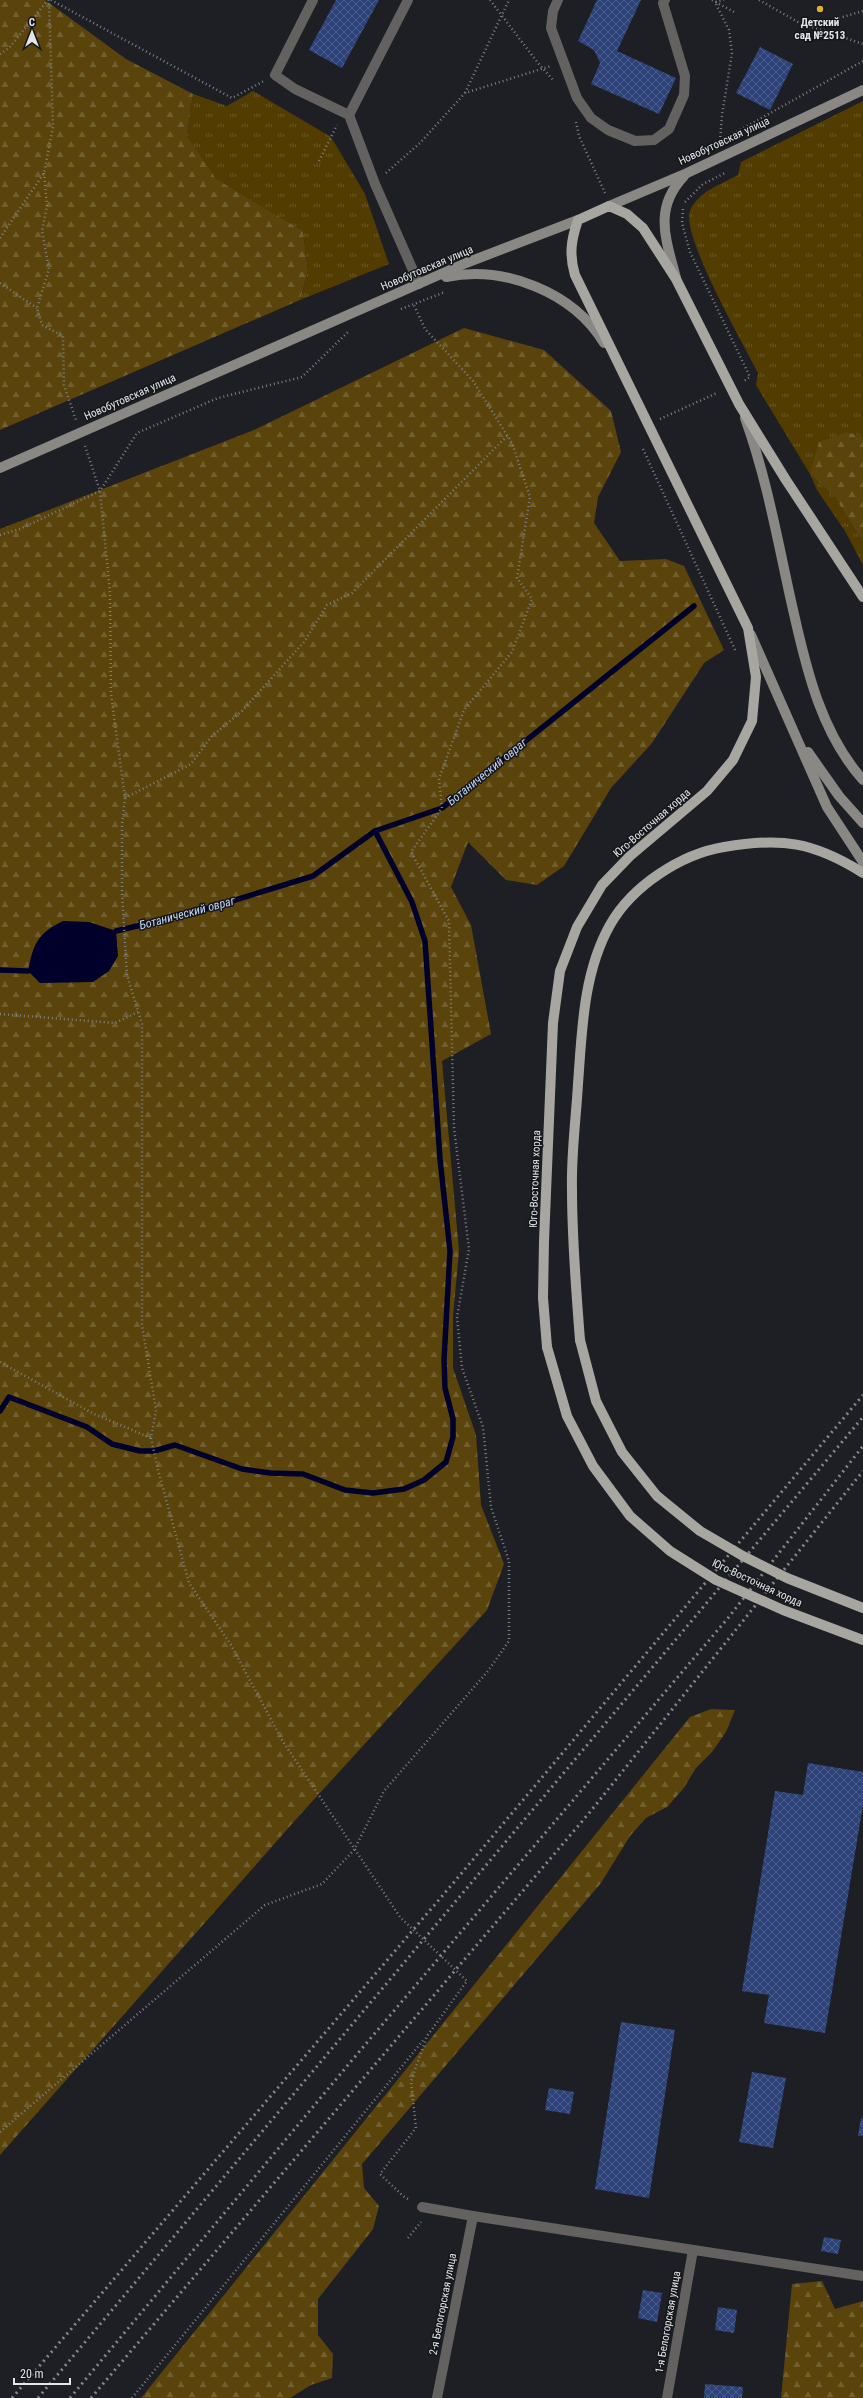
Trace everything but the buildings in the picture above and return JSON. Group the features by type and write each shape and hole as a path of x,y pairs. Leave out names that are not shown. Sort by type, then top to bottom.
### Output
{"main road":[{"path":"609,206 627,214 642,228 676,279 732,386 739,404 863,597"},
{"name":"Новобутовская улица","path":"578,220 609,206"},
{"name":"Юго-Восточная хорда","path":"578,220 572,238 571,263 575,275 647,426 748,628 756,678 752,721 733,760 707,791 630,856 602,885 577,927 560,971 553,1023 544,1241 543,1298 547,1347 567,1416 593,1466 630,1516 670,1551 716,1580 783,1610 863,1640"},
{"name":"Юго-Восточная хорда","path":"863,873 837,856 803,844 752,842 706,850 659,874 631,897 610,925 595,963 583,1008 572,1188 574,1272 580,1340 596,1401 622,1452 657,1496 700,1531 743,1556 787,1578 863,1608"}],"street":[{"path":"313,0 275,75 295,88 346,114 419,284 463,273 492,276 530,286 552,294 574,308 589,321 613,356"},
{"path":"346,114 408,0"},
{"path":"558,0 553,11 550,28 577,98 591,118 608,130 635,141 654,140 669,129 684,95 685,76 664,3 665,0"},
{"name":"Новобутовская улица","path":"609,206 687,173 863,90"},
{"path":"676,279 663,220 666,202 676,184 687,173"},
{"name":"Новобутовская улица","path":"0,468 419,284 578,220"},
{"path":"739,404 761,471 810,679 825,718 848,759 863,780"},
{"path":"748,628 827,808 863,862"},
{"path":"790,724 824,777 863,823"},
{"path":"422,2207 863,2276"},
{"name":"2-я Белогорская улица","path":"437,2398 473,2216"},
{"name":"1-я Белогорская улица","path":"667,2398 693,2250"}],"path":[{"path":"0,54 9,48 50,0"},
{"path":"50,0 232,98 275,75"},
{"path":"50,0 53,127 44,173 47,206 42,231 49,269 37,308 42,325 63,336 64,386 100,491 110,592 111,694 125,798 122,824 122,901 127,975 142,1024 142,1325 156,1410 151,1438 189,1583 231,1645 282,1740 400,1917 467,1981 427,2036 132,2398"},
{"path":"490,0 542,68 558,85"},
{"path":"375,184 407,152 420,143 465,93 500,15 509,0"},
{"path":"713,1 724,0"},
{"path":"759,0 798,22 863,44"},
{"path":"713,1 734,12"},
{"path":"713,1 729,30 732,52 722,115 720,141 863,61"},
{"path":"810,26 844,19 863,11"},
{"path":"465,93 542,68 564,63"},
{"path":"319,161 346,114"},
{"path":"574,118 579,136 604,189 604,194"},
{"path":"647,426 750,377 690,252 682,223 683,204 703,184 728,172"},
{"path":"0,238 44,173"},
{"path":"0,283 37,308"},
{"path":"400,309 414,305 450,290"},
{"path":"0,2132 265,1905 322,1884 354,1850 384,1791 488,1671 509,1641 509,1561 491,1507 483,1428 462,1368 457,1317 469,1249 454,1128 449,921 410,852 442,808 439,779 464,710 512,652 532,599 517,578 530,497 512,443 473,381 425,329 414,305"},
{"path":"0,535 20,529 100,491 137,433 218,398 302,377 352,328"},
{"path":"125,798 191,764 211,737 242,711 304,642 327,606 352,593 507,436"},
{"path":"641,446 737,653"},
{"path":"0,1014 114,1023 138,1012"},
{"path":"0,1362 94,1414 151,1438"},
{"path":"408,2238 423,2219 422,2207 403,2196 380,2174 416,2128 411,2081 427,2036"}],"green space":[{"path":"0,0 45,0 126,59 193,94 187,136 216,179 303,231 308,271 300,300 0,430"},
{"path":"253,91 331,137 365,194 389,264 300,300 308,271 303,231 215,179 187,136 193,94 227,106"},
{"path":"863,101 863,437 848,432 810,474 756,385 758,373 715,291 695,243 690,224 690,211 693,204 704,194 738,175 741,162"},
{"path":"464,328 544,350 611,411 621,452 598,497 594,523 620,561 666,559 684,566 724,650 704,663 652,743 611,788 564,866 537,885 506,880 468,842 451,887 471,925 491,1034 442,1061 459,1251 453,1316 453,1368 476,1435 481,1505 504,1564 487,1610 298,1817 0,2155 0,529 254,430"},
{"path":"848,432 863,437 863,542 834,496 810,474 819,442"},
{"path":"810,474 834,496 863,542 863,565 845,531 817,490"},
{"path":"711,1709 735,1710 726,1732 712,1752 696,1768 683,1789 667,1807 646,1818 630,1836 601,1883 362,2164 364,2188 379,2206 373,2229 318,2299 318,2335 333,2354 332,2378 311,2385 290,2398 141,2398 690,1717"},
{"path":"822,2281 835,2309 863,2301 863,2398 781,2398 792,2284"}],"water":[{"path":"63,921 89,922 116,931 118,956 109,971 93,982 40,983 28,971 32,953 38,940 48,930"}],"waterway":[{"name":"Ботанический овраг","path":"116,931 196,912 313,876 375,831 442,808 694,606"},
{"path":"0,1411 9,1397 87,1427 112,1444 140,1451 154,1451 175,1445 242,1469 270,1473 303,1474 345,1490 373,1493 404,1489 424,1480 446,1462 453,1437 453,1419 445,1388 444,1360 450,1251 440,1159 425,941 412,902 375,831"},
{"path":"0,970 28,971"}],"railway":[{"path":"12,2398 455,1881 863,1395"},
{"path":"38,2398 863,1417"},
{"path":"70,2398 353,2059 728,1618 863,1446"},
{"path":"91,2398 590,1812 863,1471"}],"place":[{"name":"Детский сад №2513","path":"820,9"}]}
